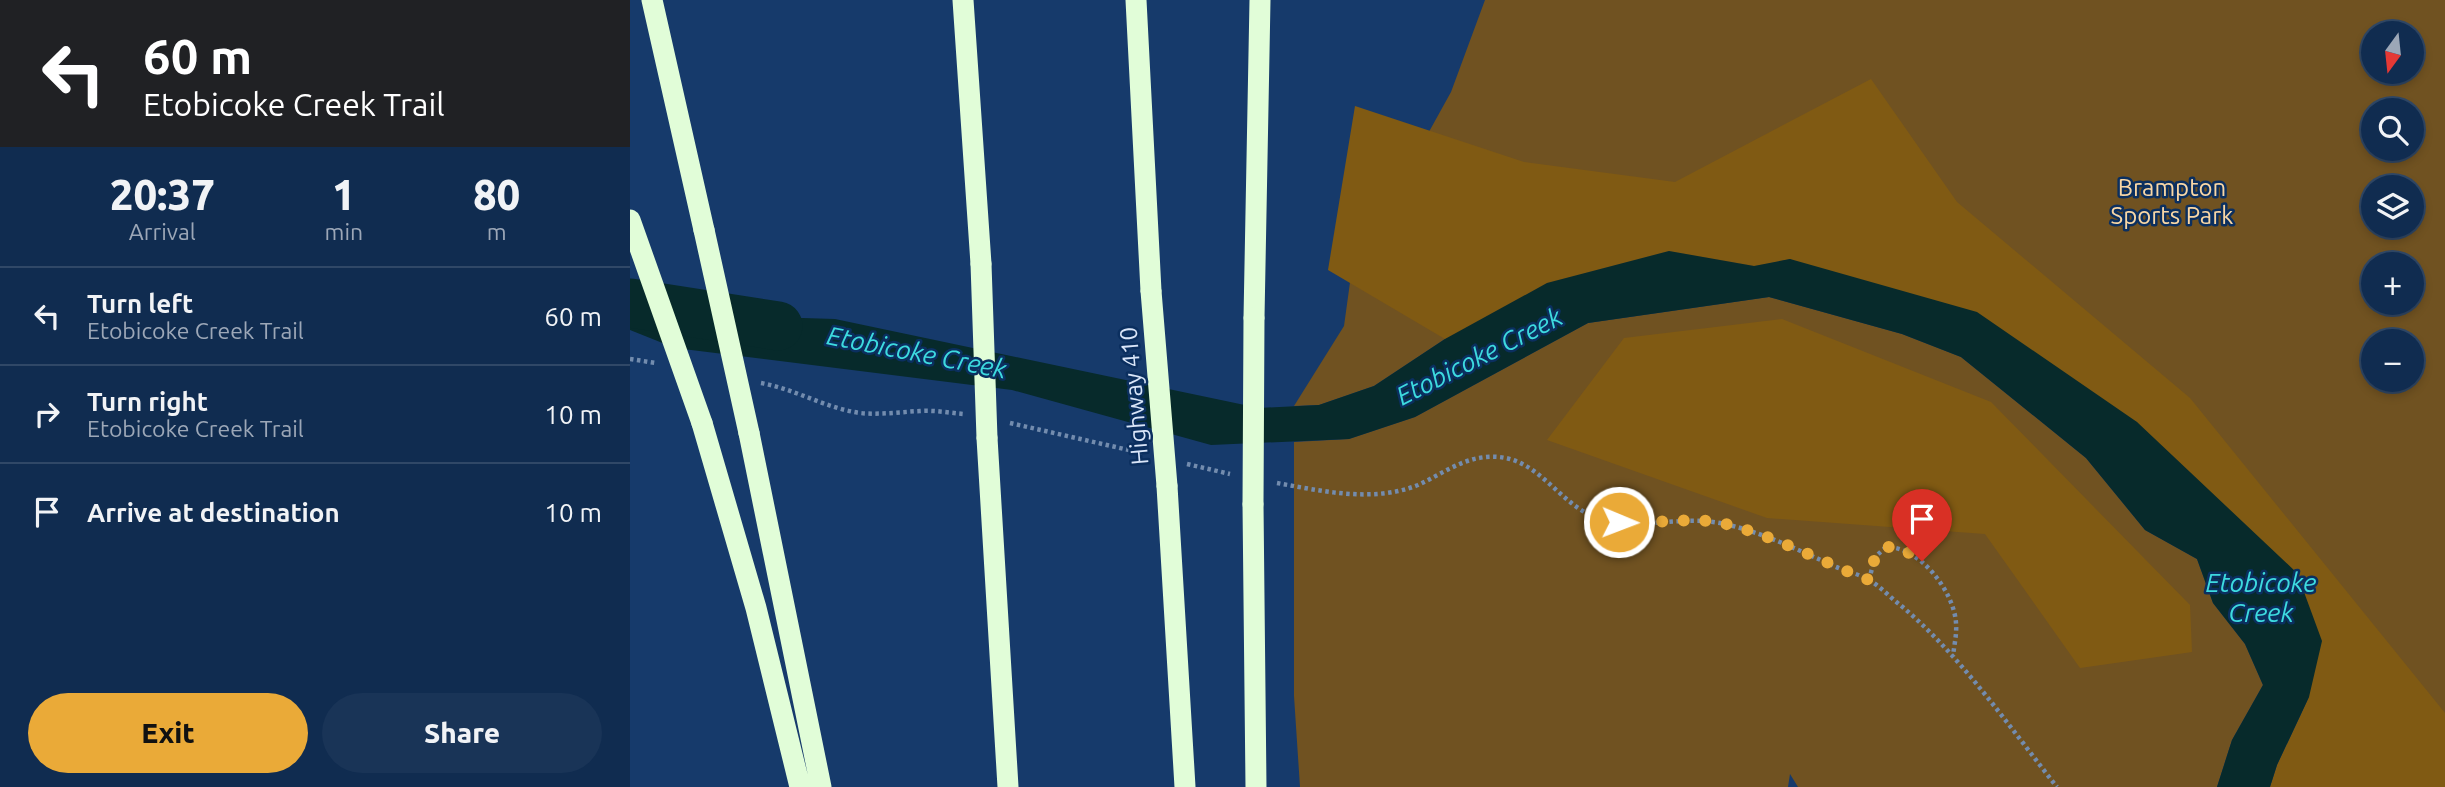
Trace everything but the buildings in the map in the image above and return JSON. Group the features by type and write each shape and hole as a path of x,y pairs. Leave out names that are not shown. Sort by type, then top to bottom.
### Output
{"highway":[{"path":"652,0 749,433 821,787"},
{"path":"963,0 981,264 987,438 1008,787"},
{"name":"Highway 410","path":"1136,0 1151,291 1167,486 1185,787"},
{"path":"1256,787 1253,504 1260,0"},
{"path":"630,220 702,423 756,608 800,787"}],"path":[{"path":"630,359 669,366"},
{"path":"756,382 780,386 842,409 862,413 923,410 978,416"},
{"path":"1004,422 1148,454"},
{"path":"1273,482 1361,495 1393,492 1417,485 1460,464 1486,457 1501,458 1518,462 1546,479 1586,514 1605,520 1633,523 1696,520 1722,523 1806,552 1869,580 1916,617 1952,657 2057,787"},
{"path":"1185,464 1235,475"},
{"path":"1869,580 1875,557 1886,547 1899,547 1922,561 1941,583 1951,604 1956,622 1952,657"}],"green space":[{"name":"Brampton Sports Park","path":"1485,0 2445,0 2445,787 2270,787 2309,697 2137,422 1790,259 1445,339 1374,386 1319,405 1294,406 1344,326 1359,217 1384,213 1451,92"},
{"path":"1769,297 1902,334 1961,357 2086,458 2145,530 2197,559 2213,603 2245,644 2263,685 2232,740 2217,787 1798,787 1790,774 1788,787 1300,787 1294,696 1294,442 1349,439 1415,417 1588,323"}],"shaded area":[{"path":"1871,79 1957,202 2190,398 2445,713 2445,787 2270,787 2277,765 2309,697 2137,422 1790,259 1755,266 1669,251 1547,283 1445,339 1328,270 1355,106 1524,162 1675,182"},
{"path":"1782,319 1991,402 2190,605 2192,652 2080,668 1985,534 1767,518 1547,440 1624,338"}],"water":[{"name":"Etobicoke Creek","path":"1669,251 1754,266 1790,259 1977,312 2137,422 2297,573 2322,641 2309,697 2277,765 2270,787 2217,787 2232,740 2263,685 2245,644 2213,603 2197,559 2145,530 2086,458 1961,357 1902,334 1769,297 1588,323 1415,417 1349,439 1211,445 1012,390 675,348 630,330 630,297 671,314 835,319 1259,408 1319,405 1374,386 1445,339 1547,283"}],"waterway":[{"name":"Etobicoke Creek","path":"630,303 778,326"}],"route":[{"path":"1619,522 1696,520 1722,523 1806,552 1869,580 1875,557 1886,547 1899,547 1922,561"}]}
